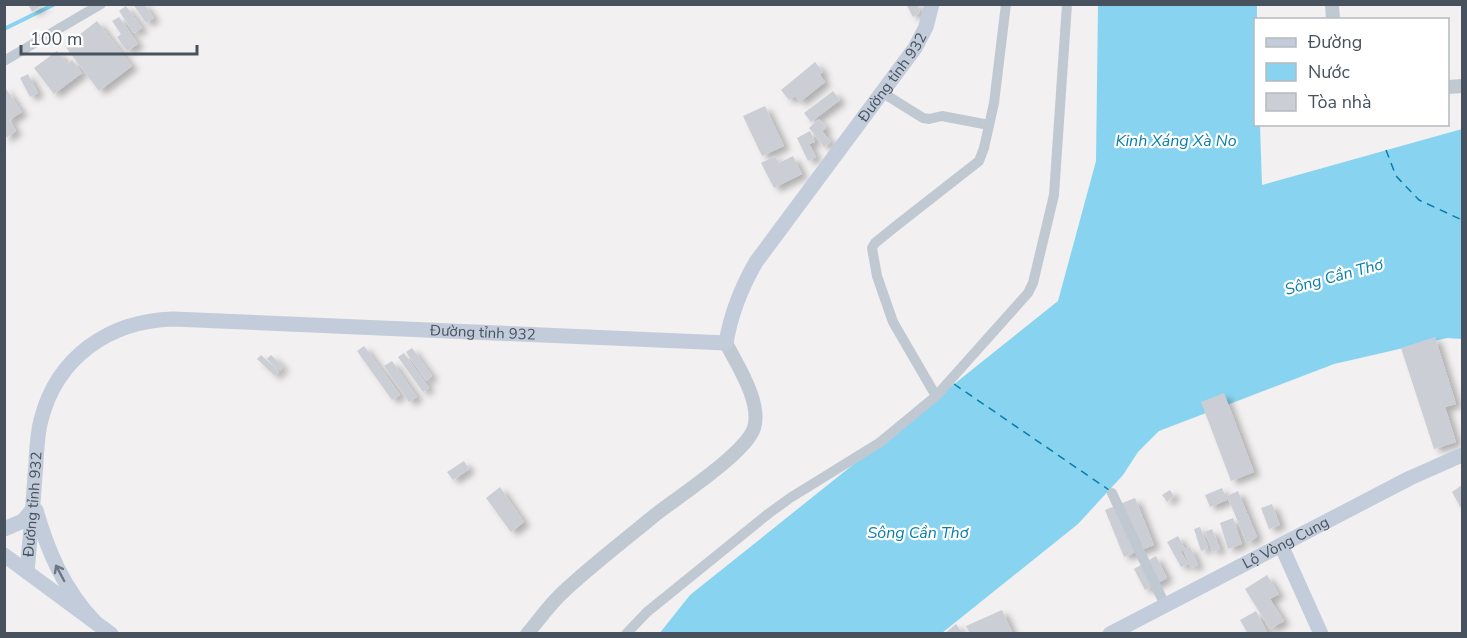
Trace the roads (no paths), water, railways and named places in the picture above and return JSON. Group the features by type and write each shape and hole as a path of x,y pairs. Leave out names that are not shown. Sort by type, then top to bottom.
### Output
{"main road":[{"name":"Đường tỉnh 932","path":"27,572 40,423 55,385 71,363 92,344 117,330 144,321 173,319 726,343 737,299 756,262 883,93 921,38 932,4"},
{"name":"Lộ Vòng Cung","path":"1110,633 1410,478 1462,455"},
{"path":"4,529 23,521 33,505"},
{"path":"33,505 57,569 94,621"},
{"path":"1281,545 1321,633"},
{"path":"4,555 111,633"}],"street":[{"path":"4,61 101,4"},
{"path":"936,396 893,322 878,276 872,248 896,225 979,161 989,125 1006,4"},
{"path":"627,633 647,612 768,514 879,443 936,396 1028,293 1033,283 1054,195 1067,4"},
{"path":"883,93 923,118 942,116 989,125"},
{"path":"527,633 560,595 656,515 705,478 748,440 754,428 756,411 745,381 726,343"},
{"path":"1112,493 1165,605"}],"water":[{"name":"Sông Cần Thơ","path":"1098,5 1257,5 1257,18 1254,18 1254,126 1260,126 1262,185 1462,129 1462,339 1447,338 1334,364 1159,431 1138,452 1123,475 1078,524 942,633 659,634 690,595 1058,301 1096,161"}],"waterway":[{"path":"4,29 55,4"}],"water label":[{"name":"Kinh Xáng Xà No","path":"1176,141"}]}
